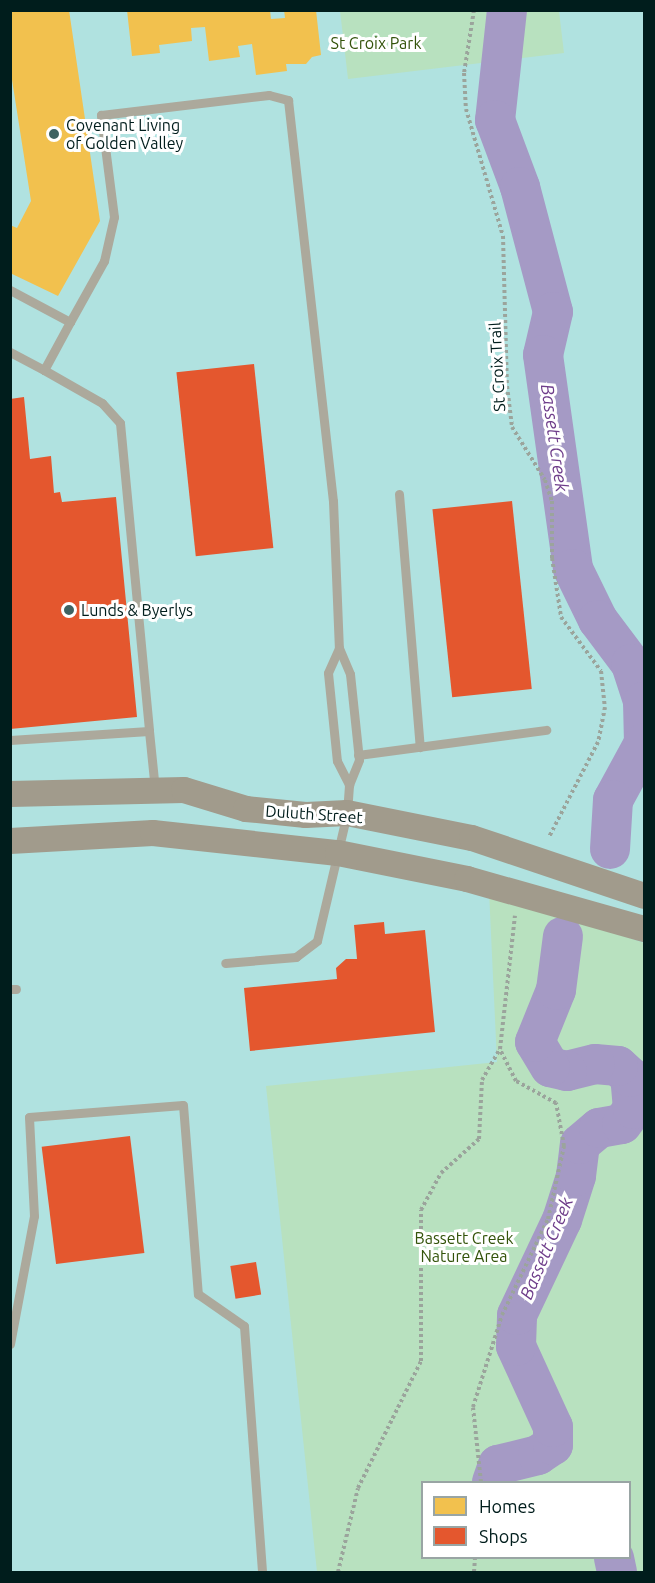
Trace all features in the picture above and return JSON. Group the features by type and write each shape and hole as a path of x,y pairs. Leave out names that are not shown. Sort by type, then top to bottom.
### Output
{"street":[{"name":"Duluth Street","path":"10,794 184,790 246,809 306,815 347,813 472,838 645,896"},
{"name":"Duluth Street","path":"10,841 153,833 338,853 467,879 645,929"}],"lane":[{"path":"44,370 104,261 114,217 101,115 269,94 288,100 334,520 339,648 350,674 358,755 349,784 347,813 338,853 331,871 322,932 309,951 296,957 225,963"},
{"path":"10,290 70,322"},
{"path":"10,352 102,403 120,423 155,791"},
{"path":"399,494 420,747"},
{"path":"339,648 328,673 337,761 349,784"},
{"path":"358,755 546,730"},
{"path":"10,740 150,731"},
{"path":"10,1344 34,1216 29,1117 183,1105 198,1294 244,1326 262,1572"}],"path":[{"name":"St Croix Trail","path":"474,10 464,73 466,109 503,236 507,386 512,427 549,490 552,558 561,617 601,671 605,707 597,742 549,837"},
{"path":"338,1572 358,1488 421,1361 421,1210 441,1173 479,1139 482,1080 500,1049 516,907"},
{"path":"481,1481 473,1407 502,1316 548,1219 564,1146 556,1103 516,1081 500,1049"}],"green space":[{"name":"St Croix Park","path":"340,11 559,11 564,53 348,79"},
{"name":"Bassett Creek Nature Area","path":"489,891 644,943 644,1572 317,1572 266,1086 497,1062"}],"building: Homes":[{"name":"Covenant Living of Golden Valley","path":"10,10 69,10 100,221 58,296 10,273 10,225 17,228 31,201 10,67"},
{"path":"127,10 270,10 271,19 285,18 284,10 316,10 321,55 312,57 306,64 286,64 287,71 256,75 252,44 238,46 240,57 209,61 205,27 191,28 192,41 159,45 160,53 132,56"}],"building: Shops":[{"path":"254,364 273,548 196,556 176,372"},
{"name":"Lunds & Byerlys","path":"24,397 30,459 51,456 54,493 60,492 62,502 116,497 137,717 10,729 10,399"},
{"path":"512,501 532,689 452,697 432,509"},
{"path":"384,922 385,934 425,930 435,1032 250,1051 244,988 337,979 336,968 346,959 357,959 354,925"},
{"path":"130,1136 144,1253 56,1264 42,1147"},
{"path":"256,1262 261,1295 235,1299 230,1266"}],"waterway":[{"name":"Bassett Creek","path":"507,10 495,120 520,187 553,312 543,355 573,569 598,620 631,664 643,702 644,743 613,800 610,849"},
{"name":"Bassett Creek","path":"492,1481 498,1465 538,1455 553,1445 553,1427 516,1346 517,1315 562,1220 576,1176 580,1144 599,1128 622,1124 633,1109 630,1077 618,1066 595,1064 567,1071 550,1067 535,1042 556,990 563,936"},
{"name":"Bassett Creek","path":"614,1559 617,1572"}],"place":[{"name":"Covenant Living of Golden Valley","path":"54,134"},
{"name":"Lunds & Byerlys","path":"69,610"}]}
